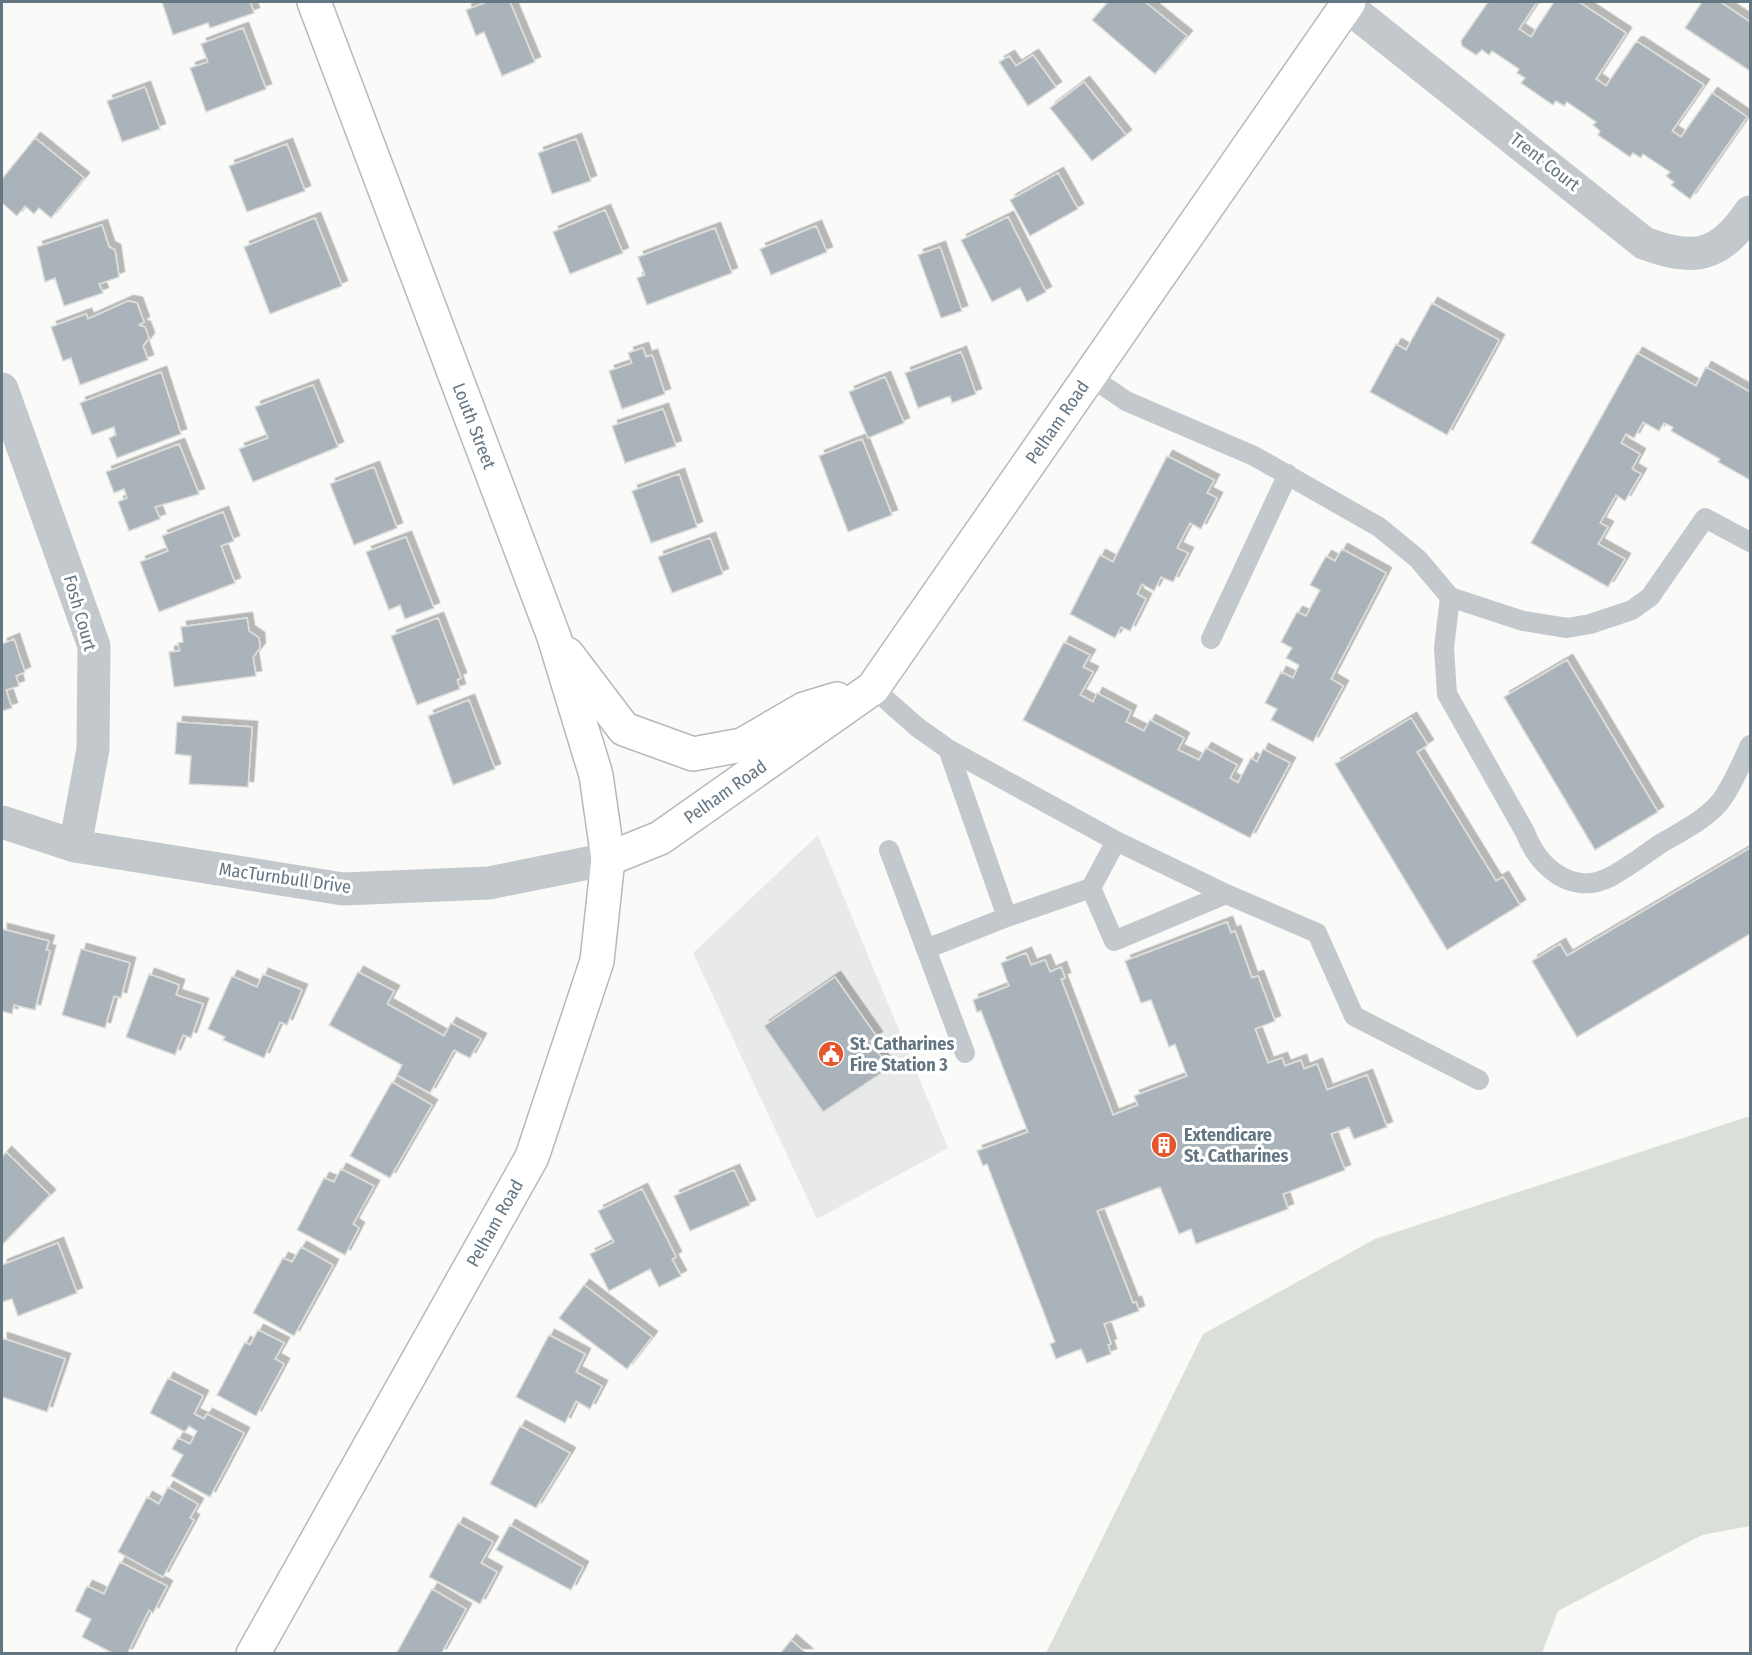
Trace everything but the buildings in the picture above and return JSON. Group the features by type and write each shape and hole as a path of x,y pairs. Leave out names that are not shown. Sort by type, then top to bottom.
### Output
{"main road":[{"name":"Louth Street","path":"314,2 554,638 596,775 608,859"},
{"name":"Pelham Road","path":"257,1652 532,1157 597,960 608,859 660,838 873,688 1091,377 1346,3"},
{"path":"554,638 624,729 693,754 742,746 804,709 873,688"}],"street":[{"name":"Trent Court","path":"1346,3 1644,243 1671,253 1692,255 1709,250 1732,237 1750,212"},
{"name":"Fosh Court","path":"2,389 94,646 93,749 75,846"},
{"name":"MacTurnbull Drive","path":"2,822 75,846 343,889 489,883 608,859"}],"lane":[{"path":"1091,377 1126,401 1239,449 1288,474 1399,542 1435,576 1450,597 1522,621 1556,627 1578,626 1622,614 1642,604 1650,597 1705,518 1750,542"},
{"path":"1211,639 1288,474"},
{"path":"1450,597 1446,623 1444,675 1451,704 1525,832 1534,854 1548,870 1562,878 1584,883 1609,878 1706,814 1728,789 1750,745"},
{"path":"873,688 917,727 948,749 1116,841 1226,894 1317,933 1354,1016 1479,1080"},
{"path":"948,749 1007,917"},
{"path":"926,949 1007,917 1091,888 1116,841"},
{"path":"889,850 964,1053"},
{"path":"1091,888 1114,941 1226,894"}],"shaded area":[{"path":"818,835 948,1148 817,1219 693,953"},
{"path":"1750,1116 1750,1526 1702,1535 1558,1611 1542,1653 1046,1653 1203,1334 1375,1239"}],"place":[{"name":"St. Catharines Fire Station 3","path":"831,1054"},
{"name":"Extendicare St. Catharines","path":"1164,1145"}]}
